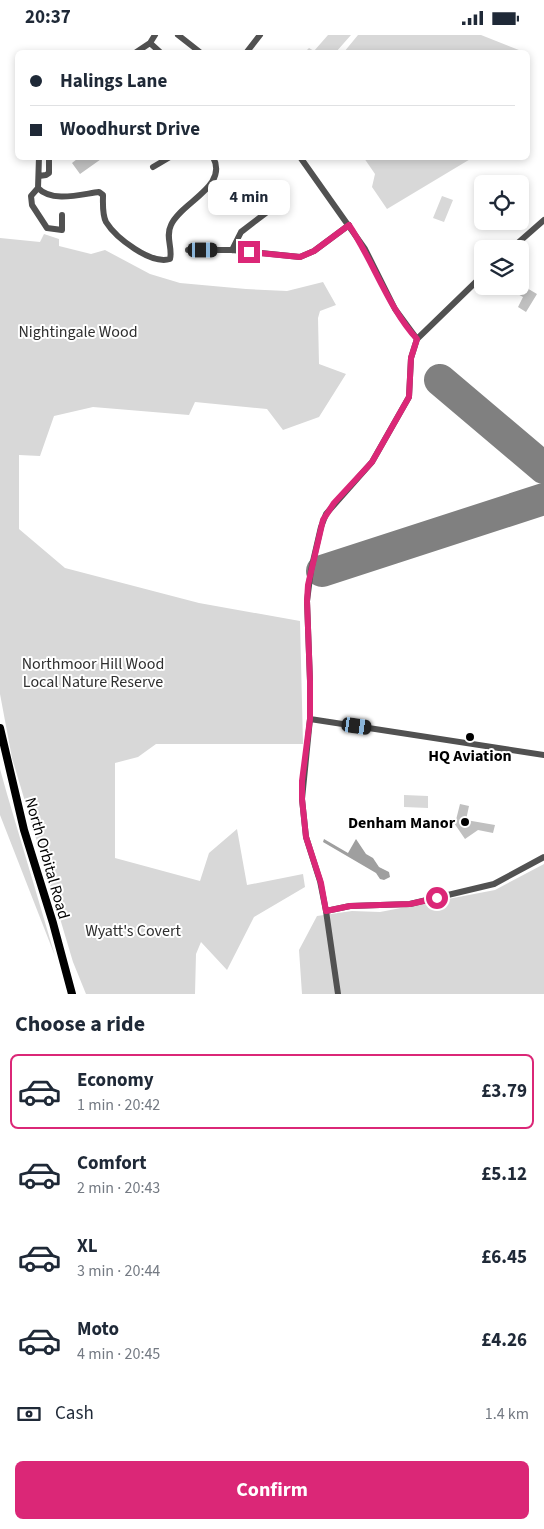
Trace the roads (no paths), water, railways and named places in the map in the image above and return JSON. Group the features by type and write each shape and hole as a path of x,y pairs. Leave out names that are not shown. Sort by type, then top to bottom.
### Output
{"main road":[{"name":"North Orbital Road","path":"0,728 24,830 53,923 72,994"}],"street":[{"path":"139,50 150,43 155,35"},
{"path":"178,35 197,50"},
{"path":"248,50 260,35"},
{"path":"150,43 158,50"},
{"path":"39,160 38,188 31,196 32,205 47,228 62,230 62,215"},
{"path":"39,176 49,173 49,160"},
{"path":"153,167 165,160"},
{"path":"38,188 49,195 68,196 99,192 103,195 103,210 106,221 132,247 152,259 163,261 170,259 172,253 168,241 170,226 176,216 190,201 206,191 214,179 216,164 214,160"},
{"path":"302,160 365,249 395,309 417,339"},
{"path":"232,250 241,232 271,209"},
{"path":"521,240 544,220"},
{"path":"188,250 232,250 300,257 314,251 349,225"},
{"path":"338,994 321,883 306,837 302,799 302,781 310,719 308,585 320,527 334,503 372,462 409,397 411,358 417,339 474,284"},
{"path":"310,719 544,755"},
{"path":"326,911 350,906 410,904 494,884 544,857"}],"place":[{"name":"HQ Aviation","path":"470,737"},
{"name":"Denham Manor","path":"465,822"}],"park label":[{"name":"Nightingale Wood","path":"78,331"},
{"name":"Northmoor Hill Wood Local Nature Reserve","path":"93,672"},
{"name":"Wyatt's Covert","path":"133,930"}]}
